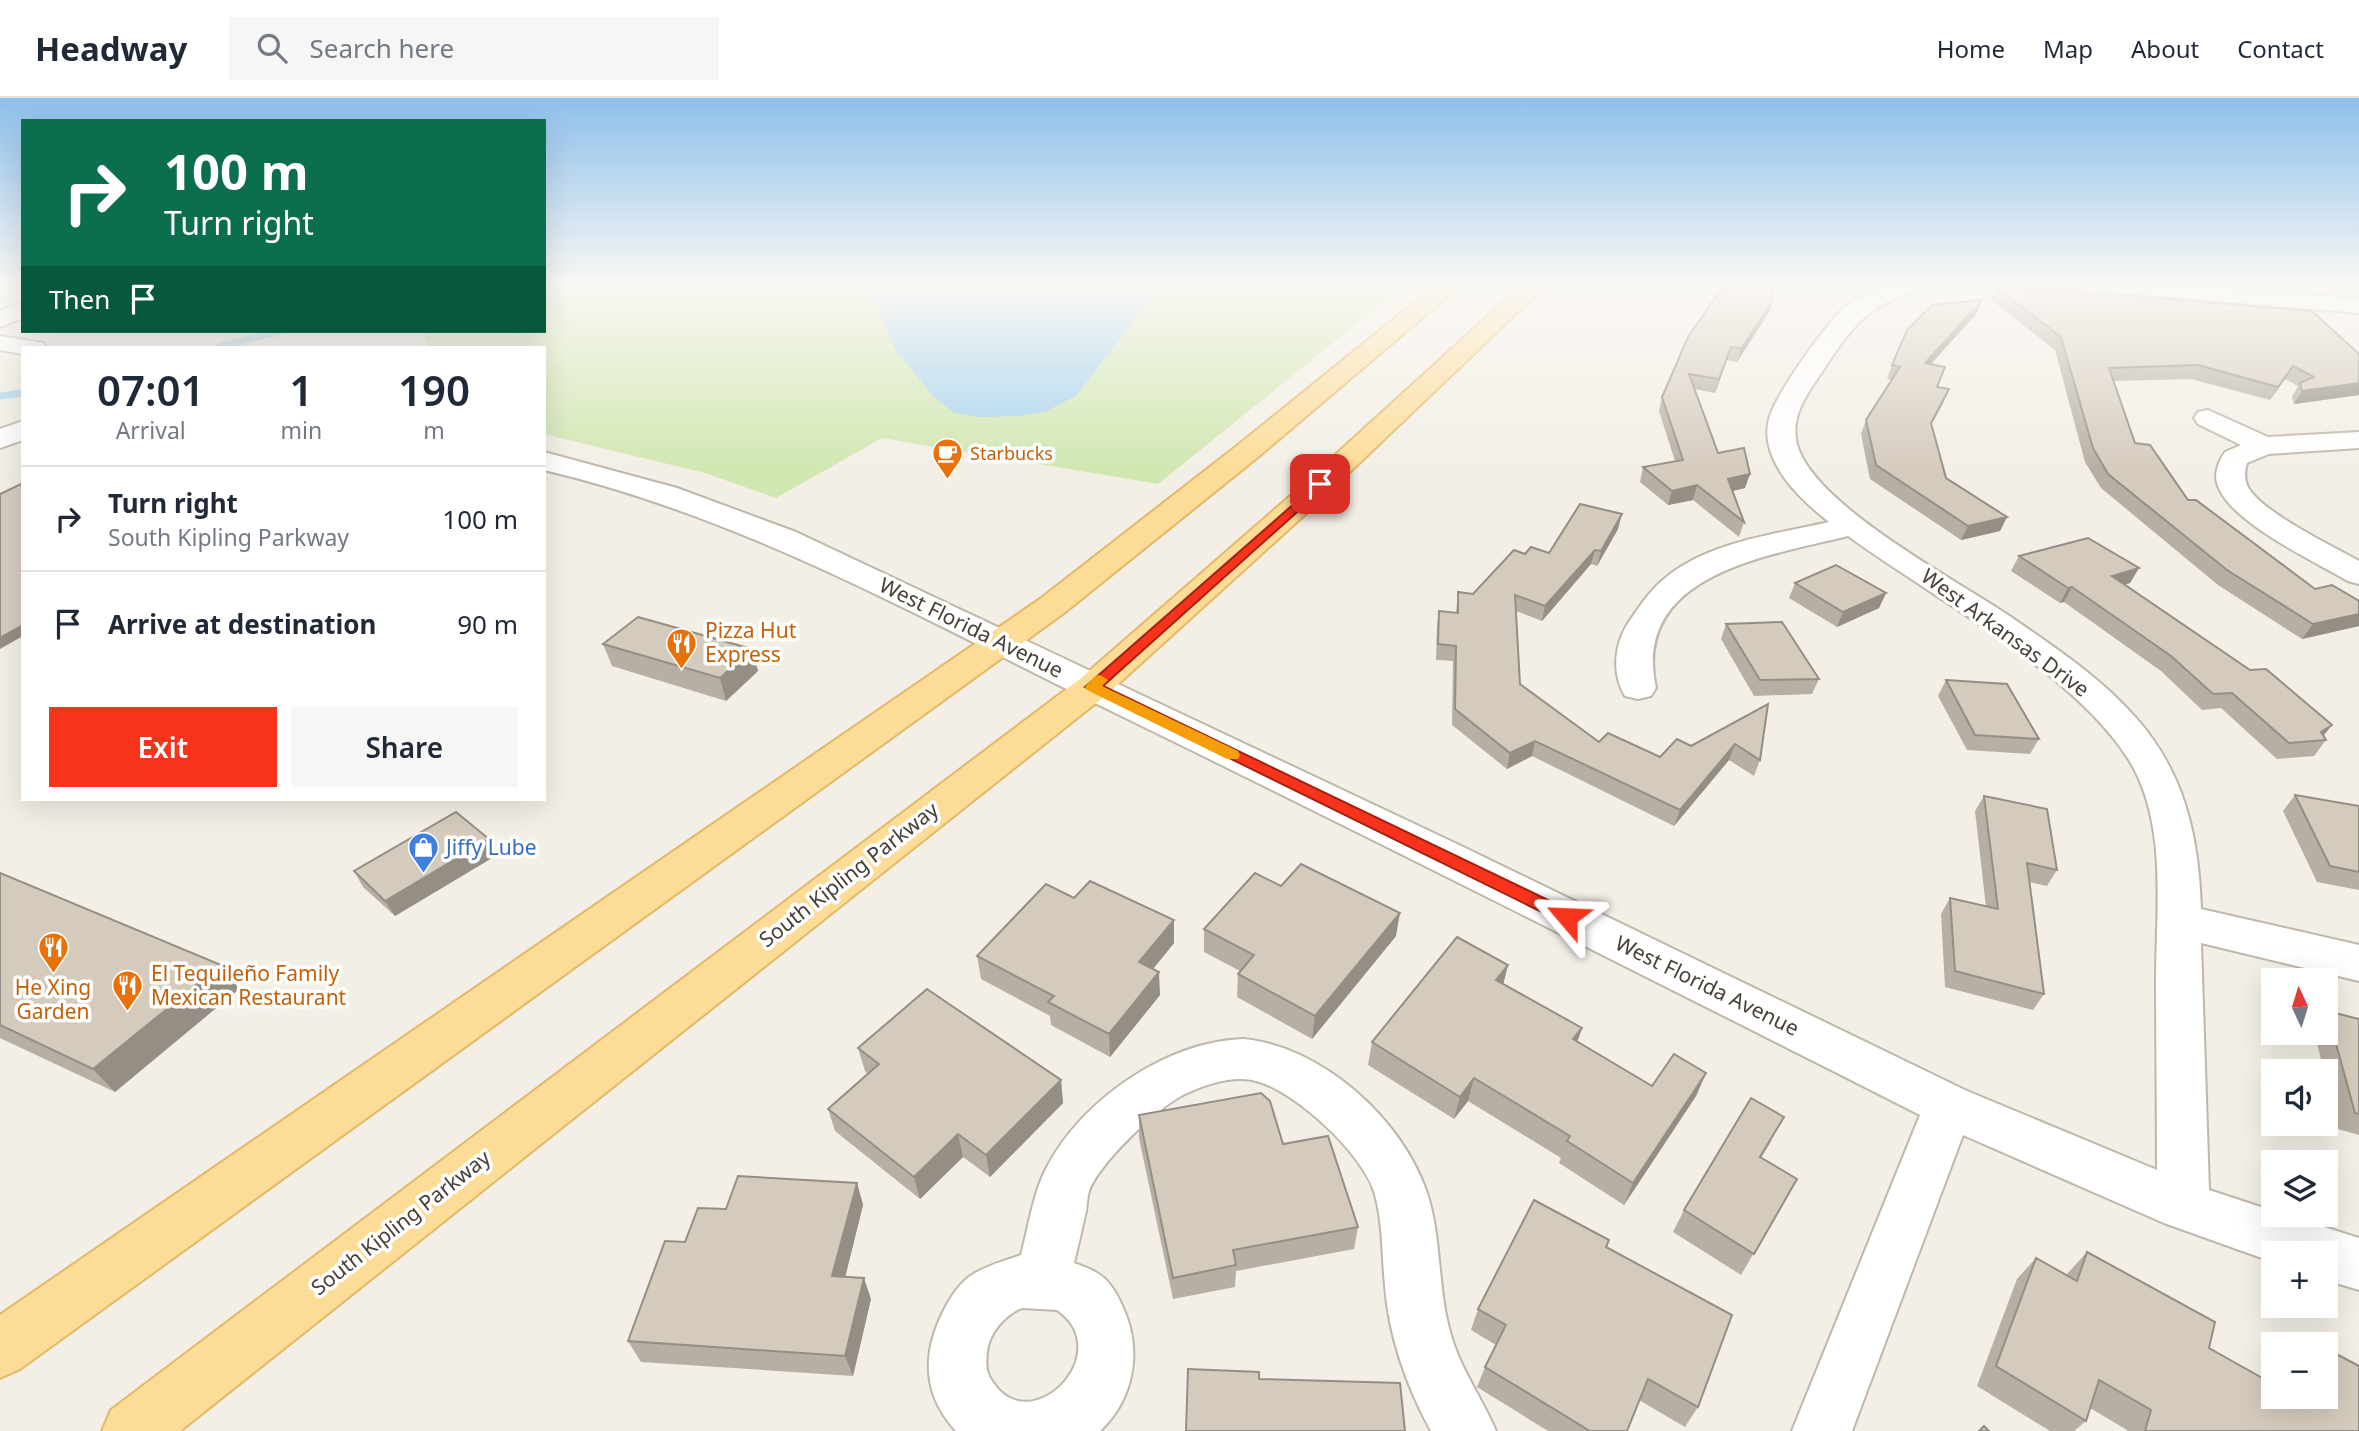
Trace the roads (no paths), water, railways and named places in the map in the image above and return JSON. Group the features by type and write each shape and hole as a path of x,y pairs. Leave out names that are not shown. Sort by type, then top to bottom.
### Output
{"main road":[{"path":"0,1349 1002,642 1185,501 1374,347"},
{"name":"South Kipling Parkway","path":"132,1431 1093,687 1300,503 1468,347"}],"street":[{"name":"West Arkansas Drive","path":"1827,347 1786,409 1782,424 1780,433 1785,453 1795,472 1814,494 1853,526 2062,671 2113,715 2136,742 2156,776 2174,836 2179,920 2183,1206"},
{"path":"2208,418 2264,446"},
{"path":"0,439 21,430"},
{"path":"2359,440 2264,446 2235,458 2230,467 2234,491 2244,502 2277,526 2359,574"},
{"name":"West Florida Avenue","path":"546,461 649,487 726,513 799,545 1442,855 1949,1106 2183,1206 2286,1241"},
{"path":"1638,688 1632,663 1633,648 1644,624 1674,587 1706,566 1734,556 1853,526"},
{"path":"2179,920 2359,963"},
{"path":"1043,1280 1065,1183 1104,1131 1144,1094 1170,1077 1219,1062 1251,1060 1295,1076 1317,1090 1349,1116 1379,1150 1401,1192 1415,1301 1434,1371 1466,1431"},
{"path":"1822,1431 1949,1106"},
{"name":"West Florida Avenue","path":"2338,1258 2359,1265"},
{"path":"1019,1431 1001,1428 979,1415 963,1397 955,1374 955,1349 963,1327 987,1298 1019,1282 1043,1280 1066,1286 1086,1298 1101,1318 1107,1342 1105,1367 1096,1392 1077,1412 1053,1426 1032,1431"}],"water":[{"path":"1113,347 1077,395 1047,411 1019,416 981,417 954,413 933,396 895,349"}],"waterway":[{"path":"0,396 21,393"}],"place":[{"name":"Starbucks","path":"947,481"},
{"name":"Pizza Hut Express","path":"682,670"},
{"name":"Jiffy Lube","path":"423,875"},
{"name":"He Xing Garden","path":"53,975"},
{"name":"El Tequileño Family Mexican Restaurant","path":"128,1013"}]}
